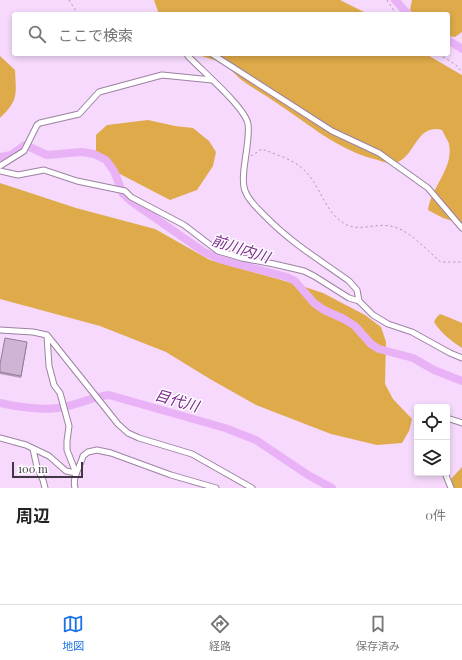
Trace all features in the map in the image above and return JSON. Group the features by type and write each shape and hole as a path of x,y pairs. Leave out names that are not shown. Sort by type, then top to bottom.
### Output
{"street":[{"path":"188,56 228,96 248,123 246,159 243,174 245,192 250,200 286,236 349,282 357,290 359,300 373,315 388,324 412,332 462,358"},
{"path":"215,56 266,87 332,131 379,153 428,188 462,228"},
{"path":"0,166 24,151 37,125 79,114 99,92 162,75 212,80"},
{"path":"0,171 18,175 44,170 77,181 125,191 130,197 184,225 218,251 242,258 304,271 349,298 359,300"},
{"path":"0,330 33,332 47,335 118,424 128,433 152,443 192,454 252,488"},
{"path":"47,335 49,366 54,385 60,393 64,413 69,426 67,450 76,473"},
{"path":"450,419 462,423"},
{"path":"0,438 26,445 49,456 66,471 76,473"},
{"path":"33,449 43,480 44,488"},
{"path":"75,488 74,478 83,456 88,452 97,450 111,453 170,476 216,488"},
{"path":"446,476 450,488"}],"path":[{"path":"69,0 77,12"},
{"path":"387,0 395,12"},
{"path":"442,56 462,72"},
{"path":"246,159 262,149 284,157 298,165 306,172 313,181 328,208 345,224 351,227 383,225 399,228 406,232 441,262 462,262"}],"shaded area":[{"path":"154,0 340,0 364,12 158,12"},
{"path":"412,0 462,0 462,32 455,37 450,36 450,12 412,12 410,10"},
{"path":"0,56 15,70 16,91 13,101 0,118"},
{"path":"201,56 429,56 462,75 462,224 443,218 428,210 433,193 445,169 450,153 448,141 442,130 432,129 425,132 404,158 397,162 388,163 370,158 334,142 240,79 225,65"},
{"path":"148,120 193,128 209,141 216,152 213,166 197,190 170,200 120,174 96,153 96,135 107,125"},
{"path":"0,183 76,208 155,229 210,260 323,293 365,315 381,327 386,342 385,384 393,399 412,419 409,431 402,443 377,445 331,434 256,405 166,352 100,326 0,299"},
{"path":"440,314 462,323 462,348 446,336 434,322"},
{"path":"462,467 462,488 449,488 450,480"}],"building":[{"path":"5,338 27,342 21,376 0,372"}],"waterway":[{"path":"395,0 406,12"},
{"path":"450,41 462,49"},
{"name":"前川内川","path":"0,157 11,155 25,145 47,155 82,152 94,154 106,160 114,171 123,194 132,202 204,252 219,259 287,277 295,281 314,303 324,310 355,326 371,344 379,349 413,358 434,370 462,381"},
{"name":"目代川","path":"0,403 14,406 49,409 69,406 97,397 109,395 225,428 256,440 308,475 332,488"}]}
